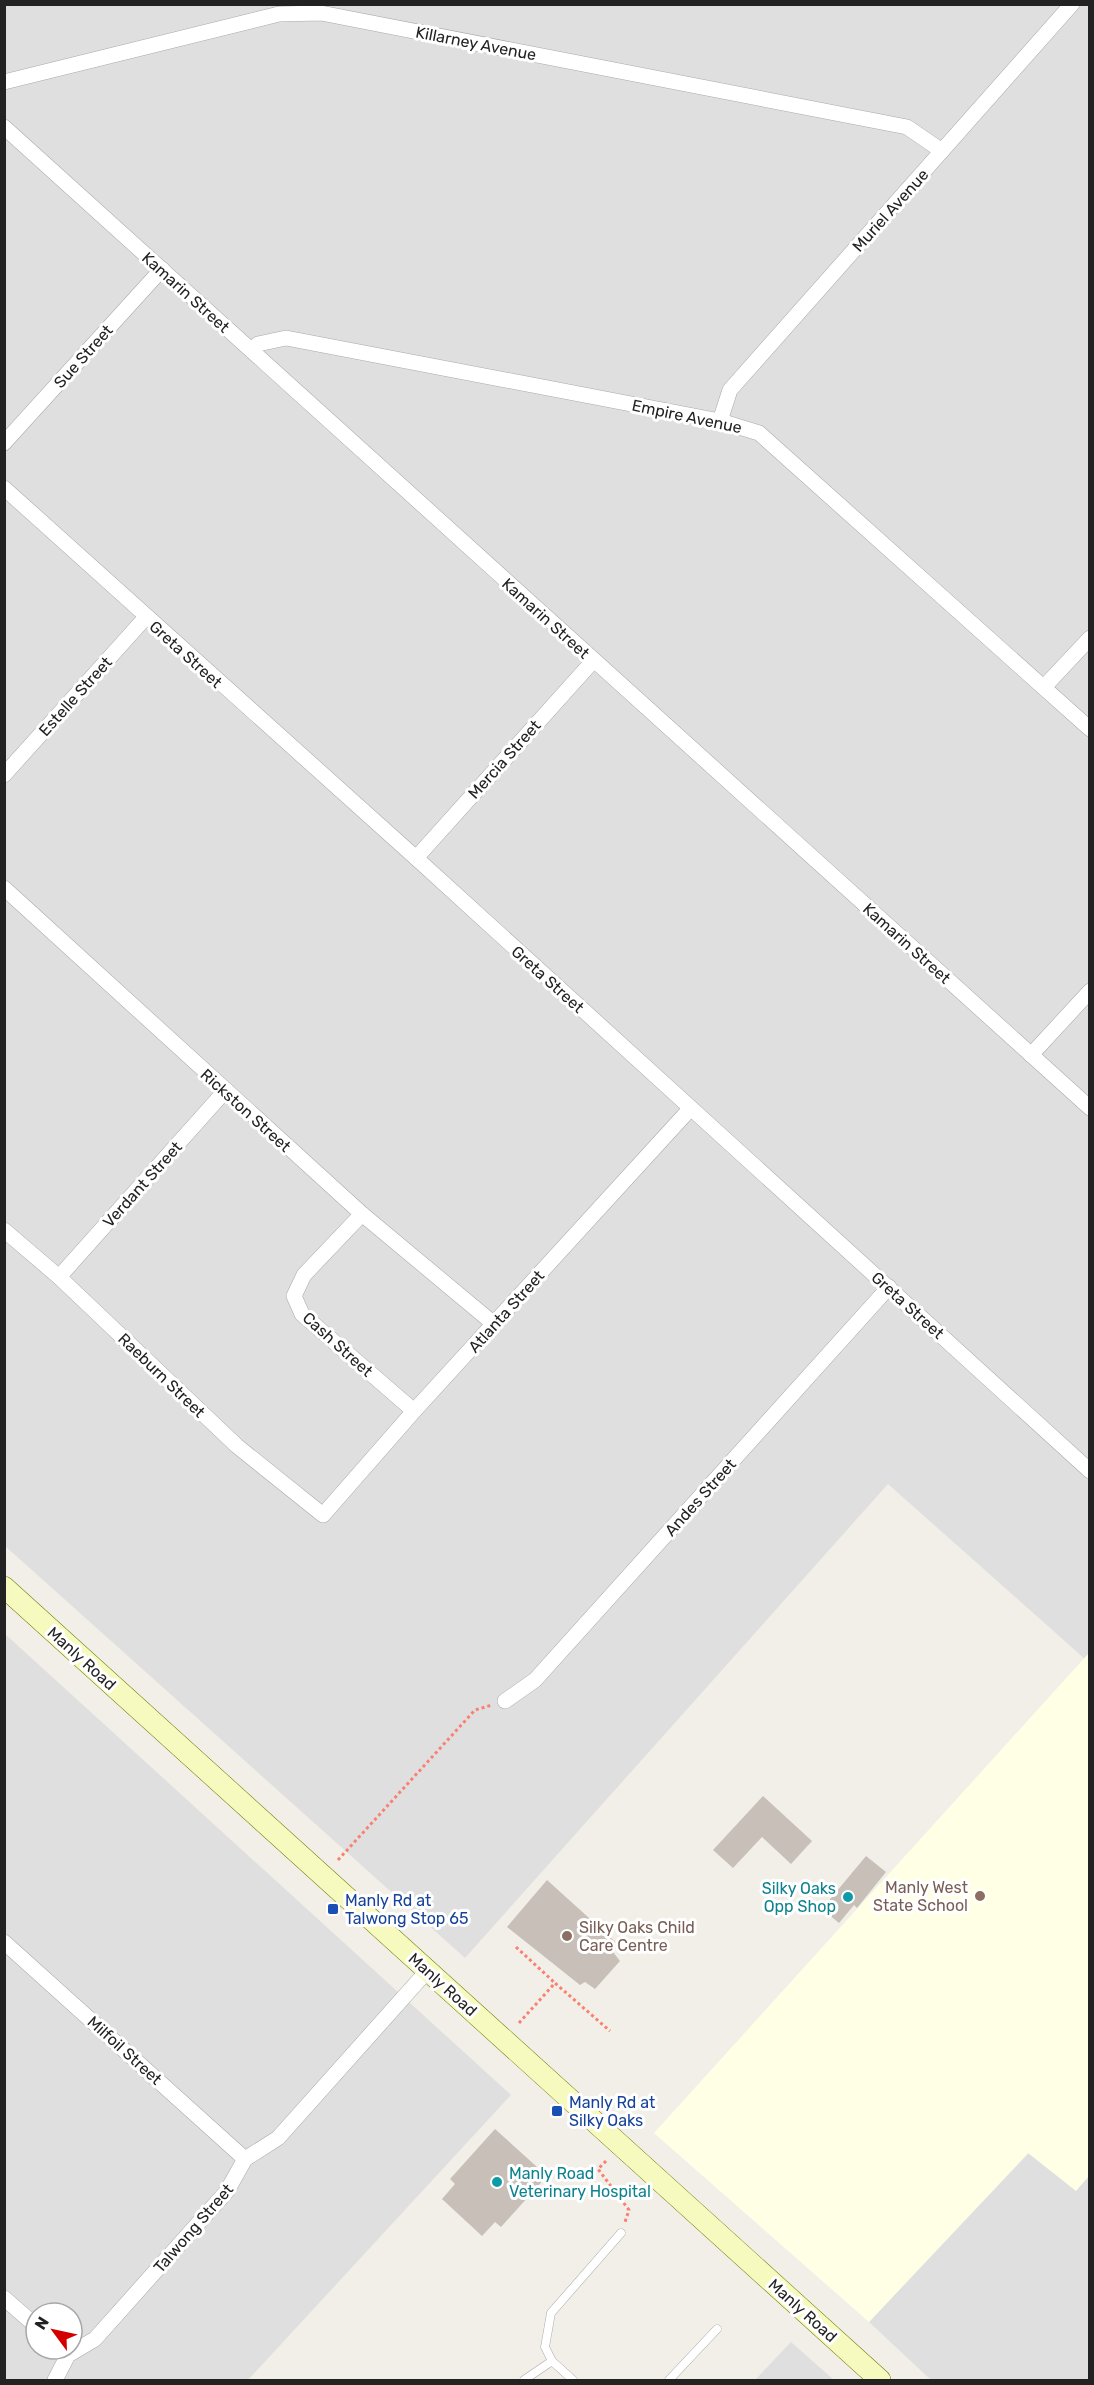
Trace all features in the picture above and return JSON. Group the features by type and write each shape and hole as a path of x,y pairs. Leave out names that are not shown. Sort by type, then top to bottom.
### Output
{"main road":[{"name":"Manly Road","path":"4,1587 880,2380"}],"street":[{"name":"Muriel Avenue","path":"720,421 730,390 1072,4"},
{"name":"Killarney Avenue","path":"4,82 279,14 321,14 907,127 942,151"},
{"name":"Kamarin Street","path":"4,127 1089,1108"},
{"name":"Sue Street","path":"4,443 162,270"},
{"name":"Empire Avenue","path":"252,351 258,344 286,338 720,421 759,433 1089,729"},
{"name":"Greta Street","path":"4,488 416,858 1089,1471"},
{"name":"Estelle Street","path":"4,775 146,617"},
{"path":"1044,687 1089,638"},
{"name":"Mercia Street","path":"416,858 593,661"},
{"name":"Rickston Street","path":"4,888 362,1214 494,1324"},
{"path":"1031,1055 1089,991"},
{"name":"Verdant Street","path":"59,1277 225,1091"},
{"name":"Atlanta Street","path":"323,1515 414,1411 690,1108"},
{"name":"Cash Street","path":"362,1214 304,1275 294,1296 302,1314 414,1411"},
{"name":"Raeburn Street","path":"4,1230 59,1277 237,1446 323,1515"},
{"name":"Andes Street","path":"505,1701 536,1680 889,1287"},
{"name":"Milfoil Street","path":"4,1942 245,2159"},
{"name":"Talwong Street","path":"84,2343 94,2338 109,2324 227,2192 245,2159 278,2138 428,1970"},
{"path":"4,2298 24,2316"},
{"name":"Talwong Street","path":"54,2380 61,2361"}],"lane":[{"path":"573,2380 552,2361 545,2347 551,2313 621,2233"},
{"path":"669,2380 717,2329"},
{"path":"524,2380 552,2361"}],"path":[{"path":"338,1860 475,1710 505,1701"},
{"path":"516,1947 610,2031"},
{"path":"519,2023 555,1983"},
{"path":"606,2161 598,2169 629,2210 621,2233"}],"shaded area":[{"path":"5,5 1089,5 1089,1653 1085,1659 888,1484 465,1958 5,1546"},
{"path":"4,1633 511,2095 248,2380 5,2380"},
{"name":"Manly West State School","path":"1089,1653 1089,2176 1076,2191 1028,2153 869,2322 654,2133"},
{"path":"1029,2153 1076,2190 1089,2176 1089,2380 931,2380 869,2322"},
{"path":"791,2342 834,2380 755,2380"}],"building":[{"path":"763,1796 812,1841 791,1864 762,1837 733,1868 713,1850"},
{"name":"Silky Oaks Opp Shop","path":"866,1856 886,1872 857,1908 854,1905 839,1923 822,1909"},
{"path":"547,1880 619,1945 613,1952 620,1961 595,1989 585,1982 580,1985 507,1927"},
{"name":"Manly Road Veterinary Hospital","path":"495,2129 547,2176 501,2227 495,2222 482,2236 442,2199 455,2184 450,2179"}],"place":[{"name":"Manly West State School","path":"980,1896"},
{"name":"Silky Oaks Opp Shop","path":"848,1897"},
{"name":"Manly Rd at Talwong Stop 65","path":"333,1909"},
{"name":"Silky Oaks Child Care Centre","path":"567,1936"},
{"name":"Manly Rd at Silky Oaks","path":"557,2111"},
{"name":"Manly Road Veterinary Hospital","path":"497,2182"}]}
